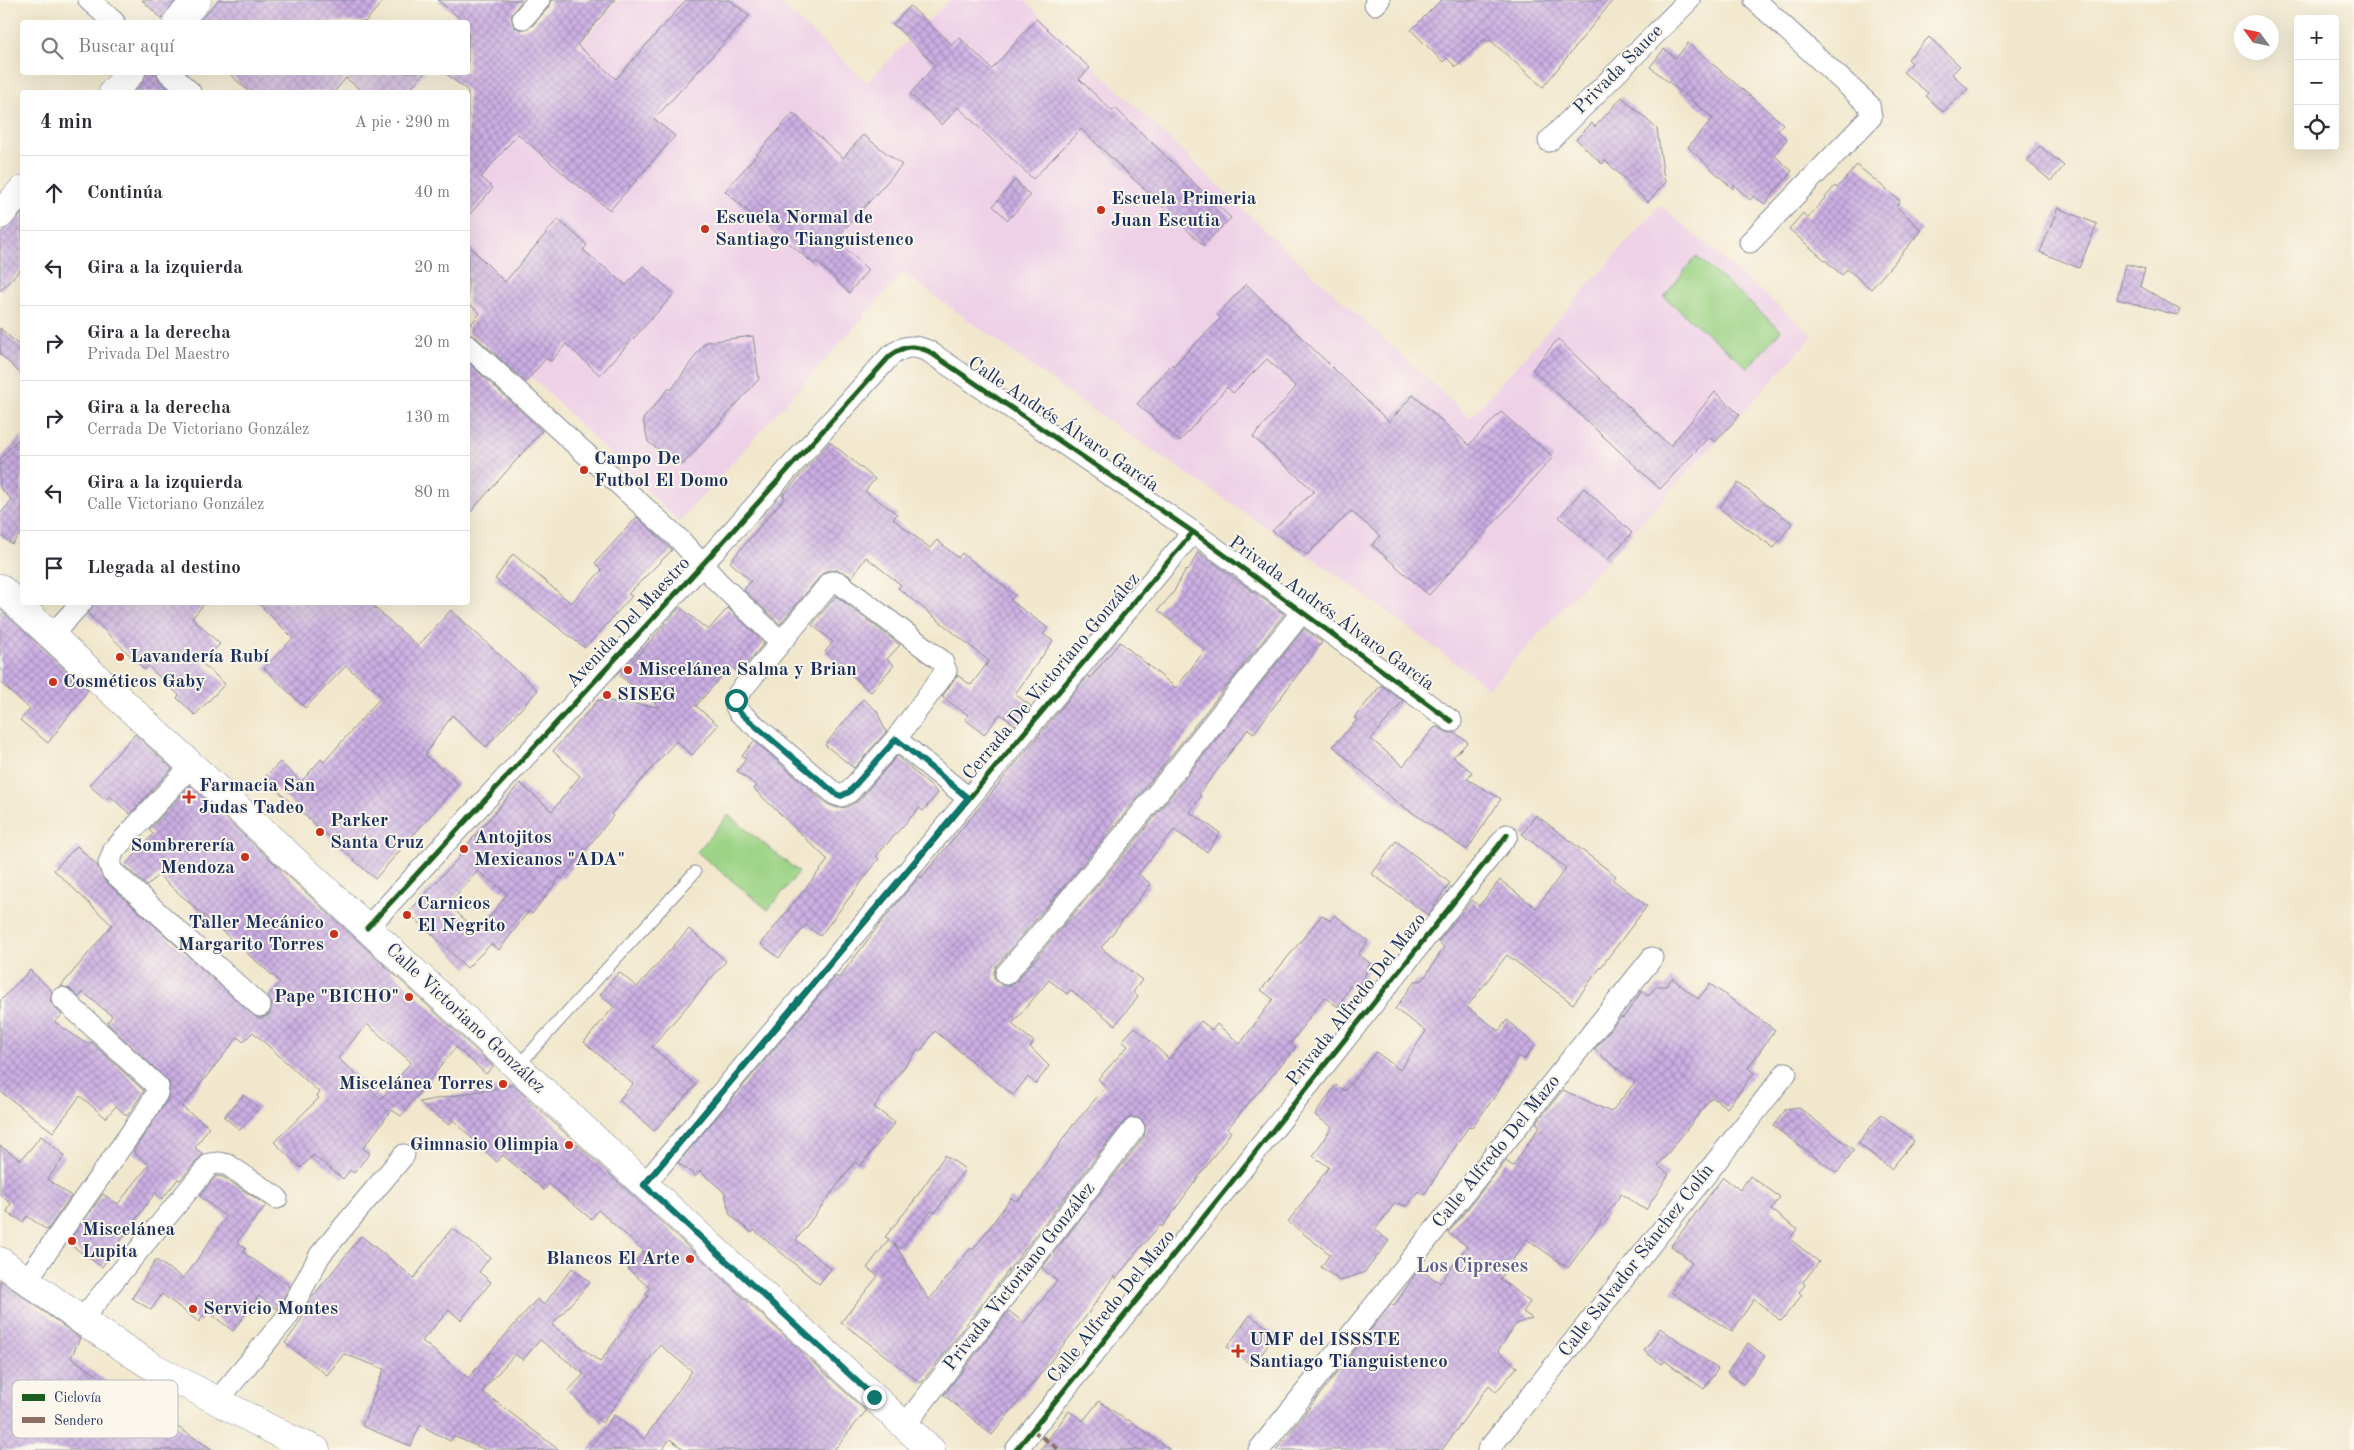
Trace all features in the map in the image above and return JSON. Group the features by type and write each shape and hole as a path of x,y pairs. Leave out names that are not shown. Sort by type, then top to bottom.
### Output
{"main road":[{"path":"179,20 197,0"},
{"path":"115,90 128,75"},
{"path":"0,215 20,192"},
{"name":"Calle Victoriano González","path":"0,588 931,1450"},
{"path":"0,1261 82,1320 153,1367 286,1437 316,1450"}],"street":[{"path":"89,0 112,20"},
{"path":"523,18 539,0"},
{"name":"Privada Sauce","path":"1548,141 1688,0"},
{"path":"1750,242 1871,117 1871,108 1755,0"},
{"path":"171,75 188,90"},
{"name":"Calle Andrés Álvaro García","path":"915,345 1193,532"},
{"name":"Avenida Del Maestro","path":"367,928 702,565 890,356 903,347 915,345"},
{"path":"470,348 680,540 702,565 781,642"},
{"name":"Privada Andrés Álvaro García","path":"1193,532 1451,721"},
{"name":"Cerrada De Victoriano González","path":"644,1185 1193,532"},
{"path":"834,581 838,582 942,661 946,671 896,739 845,795 836,794 739,712 736,706 738,694 827,585 834,581"},
{"path":"51,636 79,605"},
{"path":"1006,974 1123,836 1302,612"},
{"path":"896,739 968,798"},
{"path":"191,766 114,850 109,863 112,871 260,1006"},
{"name":"Privada Alfredo Del Mazo","path":"1231,1183 1507,834"},
{"name":"Calle Alfredo Del Mazo","path":"1259,1450 1652,958"},
{"path":"26,1281 145,1113 157,1093 158,1087 62,998"},
{"name":"Calle Salvador Sánchez Colín","path":"1488,1450 1786,1073"},
{"name":"Privada Victoriano González","path":"905,1425 1134,1129"},
{"path":"218,1400 287,1317 320,1255 404,1155"},
{"path":"82,1320 210,1164 218,1162 228,1165 277,1198"},
{"name":"Calle Alfredo Del Mazo","path":"1016,1450 1231,1183"}],"lane":[{"path":"517,1067 696,872"}],"shaded area":[{"path":"619,0 776,0 867,82 949,0 1024,0 1269,234 1470,418 1660,205 1813,336 1489,688 1333,572 1097,413 903,273 679,522 470,316 470,172"}],"green space":[{"path":"1696,256 1781,330 1748,368 1664,297"},
{"path":"728,815 799,872 768,910 697,852"}],"building":[{"path":"142,0 176,0 162,19"},
{"path":"219,0 384,0 367,20 200,20"},
{"path":"438,0 522,0 511,16 514,27 521,30 532,26 548,8 551,0 615,0 577,45 616,79 686,0 730,0 749,16 654,119 675,136 610,210 572,181 518,134 481,177 493,188 470,214 470,90 467,90 448,75 470,75 470,20 462,20"},
{"path":"1441,0 1613,0 1543,87 1490,40 1488,42 1484,39 1456,67 1447,58 1443,62 1411,30"},
{"path":"910,6 952,45 959,37 992,69 1036,19 1090,68 1079,79 1112,111 1115,108 1231,218 1203,245 1081,129 1033,179 958,107 942,125 910,94 935,65 893,24"},
{"path":"1929,37 1960,66 1952,74 1968,89 1943,112 1926,96 1928,93 1903,72 1912,63 1908,59"},
{"path":"1688,43 1783,124 1777,130 1787,139 1774,155 1792,171 1765,204 1754,196 1750,200 1734,185 1733,189 1688,147 1713,118 1650,67 1664,49 1676,58"},
{"path":"145,75 157,75 159,81 170,90 136,90 143,82"},
{"path":"231,75 422,75 410,90 361,90 346,78 336,90 247,90"},
{"path":"1622,97 1657,129 1666,182 1648,202 1605,160 1602,164 1576,139 1592,123 1595,127"},
{"path":"793,113 843,158 863,135 902,165 836,239 868,270 849,293 816,261 814,264 761,220 760,222 725,191"},
{"path":"2040,146 2064,166 2051,181 2027,161"},
{"path":"1857,165 1900,201 1896,206 1922,230 1871,289 1847,269 1842,275 1789,229 1803,213 1808,218 1835,186 1837,188"},
{"path":"1015,180 1030,196 1008,220 993,206"},
{"path":"2058,208 2097,224 2079,268 2040,252"},
{"path":"20,215 20,270 0,291 0,234"},
{"path":"558,219 587,245 583,250 626,285 643,266 674,294 600,375 566,344 551,361 546,358 526,382 476,337 470,335 470,326 480,313 470,305 470,247 505,282"},
{"path":"2126,264 2145,269 2140,286 2180,310 2177,315 2117,299"},
{"path":"1246,284 1389,422 1413,395 1469,445 1501,412 1553,457 1429,595 1372,545 1380,536 1351,511 1307,555 1272,531 1314,491 1253,437 1296,387 1267,359 1233,393 1227,387 1180,441 1137,404 1172,364 1173,366 1221,318 1217,315"},
{"path":"0,328 20,346 20,373 0,354"},
{"path":"753,336 759,379 682,465 648,442 643,419 668,389 672,389 703,345 706,342"},
{"path":"1558,339 1670,446 1715,392 1740,415 1715,442 1709,437 1660,489 1532,370"},
{"path":"470,364 542,431 470,513"},
{"path":"20,437 20,534 12,544 0,535 0,514 12,500 0,488 0,459"},
{"path":"830,442 875,479 865,491 897,514 893,519 930,548 937,540 958,558 962,553 1015,595 1010,600 1048,628 1043,634 1053,641 1015,694 1031,706 1015,725 1000,714 984,735 965,719 968,715 942,697 957,675 971,685 989,661 898,588 901,585 866,557 852,577 838,570 826,571 822,574 780,624 744,590 751,581 730,562 785,497 783,495"},
{"path":"1738,483 1792,523 1774,548 1719,508"},
{"path":"1584,488 1632,533 1607,560 1559,517"},
{"path":"637,517 672,550 628,594 632,596 585,648 495,579 513,554 571,603 602,570 595,563"},
{"path":"1198,552 1284,614 1113,828 996,966 994,979 1003,986 1010,986 1016,982 1133,844 1304,629 1322,642 1254,733 1248,729 1199,794 1201,796 1190,812 1220,833 1207,852 1174,830 1138,874 1151,884 1101,948 1142,980 1133,992 1138,997 1115,1025 1071,990 1067,994 1049,980 1012,1024 1034,1042 1030,1047 1049,1066 1036,1084 1028,1077 1013,1095 935,1031 920,1051 918,1049 874,1107 895,1123 860,1166 855,1162 796,1240 831,1269 819,1284 754,1230 752,1233 730,1215 725,1193 700,1171 696,1176 678,1163 836,976 839,978 879,925 920,876 921,878 1088,676 1090,678 1120,642 1176,688 1205,650 1158,610 1173,593"},
{"path":"836,596 900,645 887,659 894,665 871,692 825,652 833,642 812,625"},
{"path":"92,605 203,605 192,618 220,644 202,663 225,684 195,715 177,698 179,695 148,666 145,670 88,614"},
{"path":"260,605 374,605 375,608 418,646 451,610 538,690 486,747 452,715 425,755 458,784 375,879 264,778 280,762 301,782 321,759 324,762 382,696 346,666 305,708 264,668 293,638"},
{"path":"680,607 708,630 728,608 764,643 739,673 730,666 696,706 718,725 692,755 676,741 611,814 613,816 562,879 560,877 532,914 529,911 499,950 491,944 467,968 408,913 460,856 459,854 520,783 552,811 580,776 553,751 598,700 660,707 620,676","holes":["478,871 507,894 478,932 448,904"]},
{"path":"0,609 88,690 48,743 20,720 30,709 0,682"},
{"path":"1381,685 1403,701 1371,739 1403,766 1434,728 1437,727 1449,733 1455,733 1468,742 1453,757 1472,772 1467,779 1501,799 1467,850 1394,800 1333,746 1357,720 1354,718"},
{"path":"863,699 877,711 886,732 854,768 825,745"},
{"path":"135,734 172,768 130,814 110,796 106,800 89,785"},
{"path":"754,741 827,804 837,808 847,807 858,801 897,756 938,793 923,811 919,808 876,856 879,859 820,936 806,925 779,958 761,944 828,860 754,789 757,786 737,771 746,759 742,756"},
{"path":"190,785 493,1066 486,1074 456,1047 401,1116 392,1110 363,1148 370,1153 354,1173 350,1170 343,1179 313,1155 301,1168 274,1142 319,1098 317,1096 320,1093 253,1032 243,1042 238,1037 182,1107 209,1127 195,1148 203,1154 180,1180 178,1179 162,1199 155,1193 102,1267 68,1243 103,1194 118,1204 149,1165 133,1152 168,1099 170,1083 107,1023 112,1016 83,992 79,997 70,989 61,986 112,925 54,870 77,846 97,865 104,880 257,1018 263,1018 270,1014 272,1003 268,996 280,982 158,875 147,886 125,866 153,834 149,830","holes":["367,1024 411,1062 381,1099 338,1058"]},
{"path":"1536,815 1616,876 1613,880 1647,906 1573,1004 1507,955 1467,1007 1499,1031 1507,1020 1535,1045 1525,1059 1518,1056 1496,1095 1472,1127 1469,1126 1424,1195 1418,1191 1407,1206 1395,1203 1375,1230 1389,1241 1365,1272 1340,1281 1321,1267 1330,1254 1288,1222 1329,1167 1313,1156 1332,1127 1315,1115 1336,1085 1345,1091 1376,1052 1400,1070 1426,1031 1395,1009 1415,981 1423,980 1444,947 1438,942 1472,900 1479,906 1500,880 1536,908 1566,868 1522,834"},
{"path":"1396,841 1450,883 1428,915 1372,874"},
{"path":"1322,915 1330,921 1335,915 1368,941 1358,954 1370,963 1362,983 1350,986 1338,1007 1324,997 1291,1043 1296,1047 1227,1129 1231,1132 1162,1227 1160,1225 1116,1279 1114,1276 1087,1315 992,1435 944,1395 1009,1311 1024,1323 1057,1281 1042,1268 1144,1137 1146,1125 1141,1119 1130,1117 1124,1121 921,1383 841,1322 878,1276 867,1268 889,1239 885,1237 913,1202 945,1155 965,1169 935,1213 931,1211 901,1249 894,1243 929,1300 971,1248 973,1250 1011,1198 1016,1201 1021,1198 1073,1125 1106,1087 1098,1079 1128,1046 1122,1041 1135,1027 1169,1059 1201,1021 1212,1030 1217,1024 1240,1044 1273,999 1261,990"},
{"path":"689,929 726,961 652,1047 696,1085 654,1131 619,1100 633,1084 584,1042 614,1007 600,995 619,972 637,987"},
{"path":"30,970 52,991 50,1002 62,1015 55,1022 88,1045 91,1042 144,1091 127,1116 116,1106 106,1118 80,1096 53,1132 0,1091 0,1001"},
{"path":"1672,978 1698,999 1710,984 1775,1030 1748,1068 1754,1073 1727,1108 1712,1097 1658,1166 1669,1174 1646,1210 1621,1194 1568,1268 1527,1239 1500,1279 1530,1302 1523,1312 1532,1318 1516,1324 1498,1351 1517,1367 1496,1392 1489,1385 1442,1450 1276,1450 1391,1304 1394,1306 1419,1269 1440,1283 1467,1246 1448,1233 1506,1161 1513,1166 1540,1126 1536,1123 1563,1090 1611,1112 1635,1082 1594,1050 1621,1017 1623,1018 1642,991 1648,996 1657,986 1666,986"},
{"path":"513,1085 866,1411 834,1450 684,1450 670,1439 662,1450 588,1450 614,1415 644,1439 692,1371 660,1345 602,1423 568,1391 584,1374 540,1340 523,1360 515,1354 482,1391 559,1450 486,1450 453,1436 450,1441 420,1425 411,1446 362,1426 384,1369 344,1354 327,1375 285,1343 299,1324 310,1300 361,1236 414,1278 452,1228 490,1257 479,1272 491,1282 461,1320 449,1310 422,1341 468,1378 537,1299 544,1305 572,1268 590,1282 552,1325 600,1362 648,1296 645,1294 650,1288 628,1269 644,1251 598,1210 591,1219 549,1184 544,1190 503,1155 497,1162 453,1120 449,1125 419,1102"},
{"path":"243,1095 259,1108 240,1130 224,1117"},
{"path":"1798,1107 1854,1150 1837,1173 1773,1126 1786,1109"},
{"path":"1881,1114 1914,1141 1891,1169 1858,1143"},
{"path":"41,1136 65,1156 47,1179 71,1196 47,1230 27,1216 23,1222 7,1212 11,1203 0,1195 0,1146 21,1160"},
{"path":"216,1176 223,1177 266,1205 237,1242 246,1248 243,1252 290,1286 277,1309 259,1296 233,1331 207,1311 199,1322 162,1294 151,1310 132,1298 156,1260 183,1278 190,1270 226,1217 200,1196"},
{"path":"1750,1176 1780,1197 1771,1210 1797,1229 1790,1239 1819,1262 1803,1282 1805,1285 1799,1292 1802,1295 1781,1321 1754,1299 1732,1332 1671,1292 1692,1262 1671,1246 1723,1177 1740,1190"},
{"path":"0,1280 80,1338 71,1358 105,1380 12,1380 12,1438 178,1438 178,1427 213,1450 0,1450"},
{"path":"1250,1315 1276,1334 1253,1366 1227,1347"},
{"path":"1660,1328 1718,1369 1704,1389 1665,1361 1662,1364 1644,1351"},
{"path":"1748,1343 1765,1356 1743,1384 1727,1372"},
{"path":"1099,1401 1170,1450 1040,1450 1069,1411 1083,1421"}],"marked path":[{"path":"1032,1430 1060,1450"}],"cycle path":[{"path":"367,928 702,565 890,356 908,347 917,347 928,351 1193,532 1451,721"},
{"path":"644,1185 1193,532"},
{"path":"1016,1450 1507,835"}],"place":[{"name":"Escuela Primeria Juan Escutia","path":"1101,210"},
{"name":"Escuela Normal de Santiago Tianguistenco","path":"705,229"},
{"name":"Campo De Futbol El Domo","path":"584,470"},
{"name":"Lavandería Rubí","path":"120,657"},
{"name":"Miscelánea Salma y Brian","path":"628,670"},
{"name":"Cosméticos Gaby","path":"53,682"},
{"name":"SISEG","path":"607,695"},
{"name":"Farmacia San Judas Tadeo","path":"189,797"},
{"name":"Parker Santa Cruz","path":"320,832"},
{"name":"Antojitos Mexicanos \"ADA\"","path":"464,849"},
{"name":"Sombrerería Mendoza","path":"245,857"},
{"name":"Carnicos El Negrito","path":"407,915"},
{"name":"Taller Mecánico Margarito Torres","path":"334,934"},
{"name":"Pape \"BICHO\"","path":"409,997"},
{"name":"Miscelánea Torres","path":"503,1084"},
{"name":"Gimnasio Olimpia","path":"569,1145"},
{"name":"Miscelánea Lupita","path":"72,1241"},
{"name":"Blancos El Arte","path":"690,1259"},
{"name":"Servicio Montes","path":"193,1309"},
{"name":"UMF del ISSSTE Santiago Tianguistenco","path":"1238,1351"}],"district":[{"name":"Los Cipreses","path":"1472,1267"}],"route":[{"path":"736,700 739,712 836,794 841,796 849,792 896,739 968,798 644,1185 874,1397"}]}
